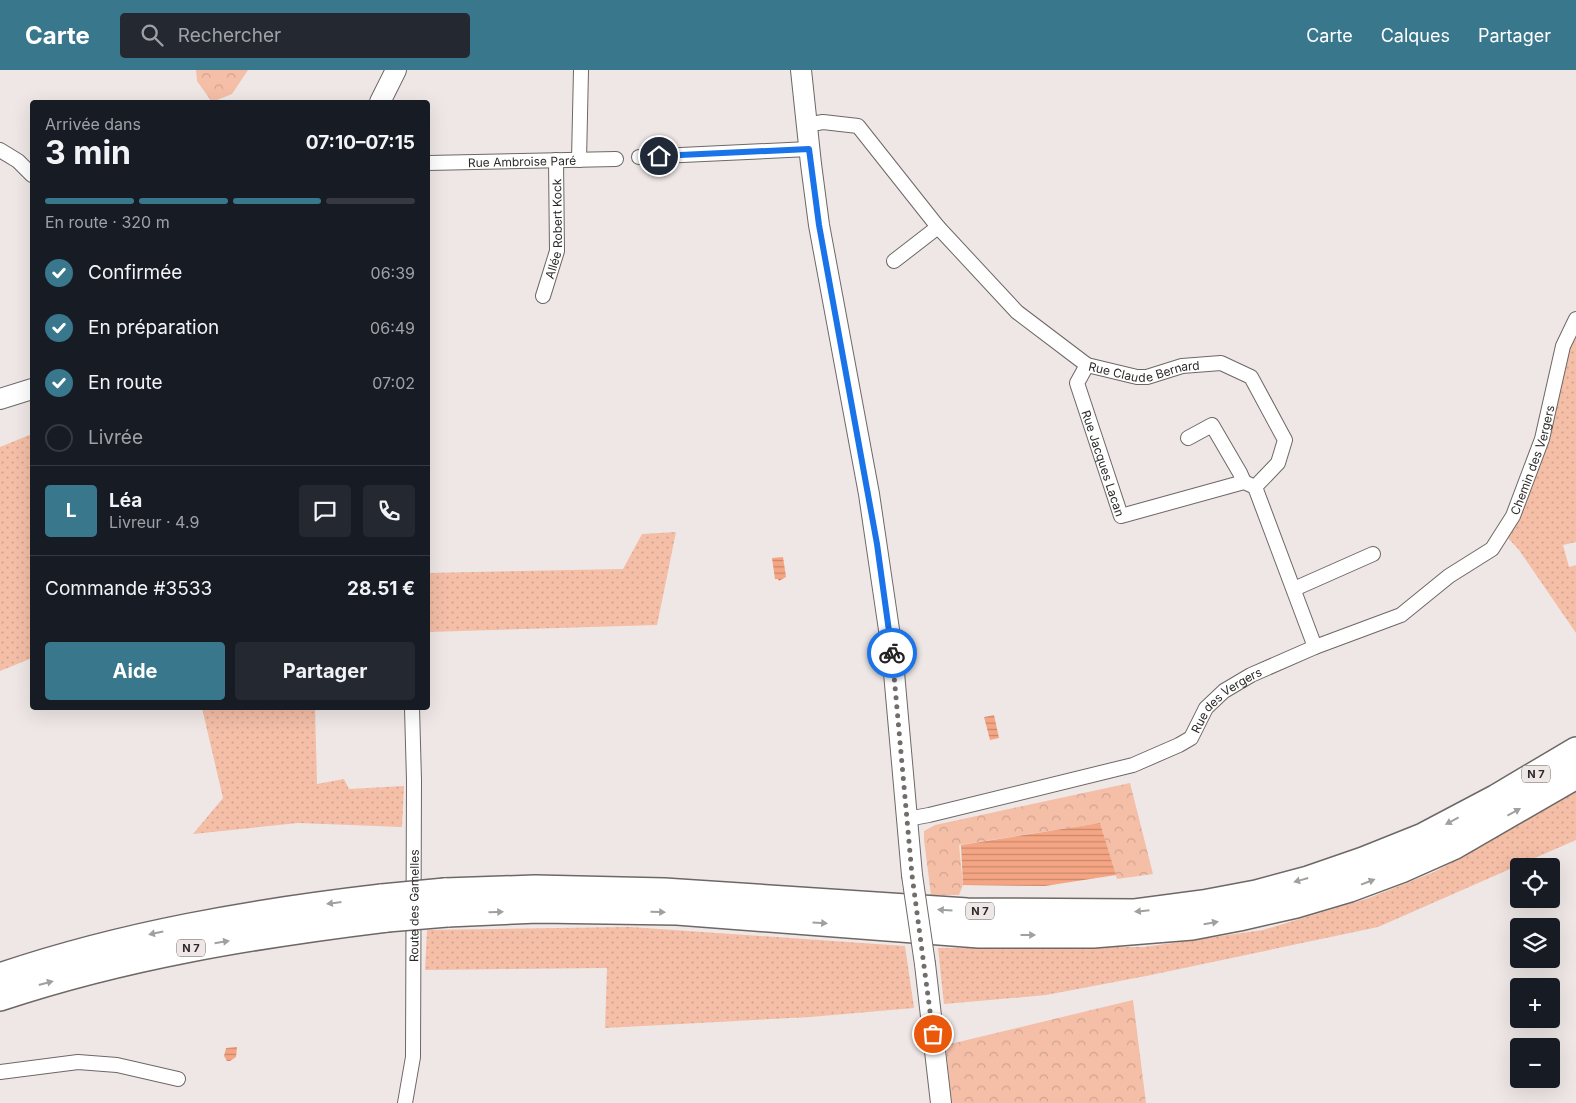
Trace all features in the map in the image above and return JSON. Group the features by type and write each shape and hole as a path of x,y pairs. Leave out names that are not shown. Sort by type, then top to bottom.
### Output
{"highway":[{"name":"N 7","path":"0,976 130,939 302,906 385,908 446,903 536,888 664,891 967,911 1135,912 1203,903 1256,893 1308,879 1423,836 1495,798 1576,750"},
{"name":"N 7","path":"446,903 538,910 677,912 979,935 1093,935 1192,927 1296,905 1350,889 1401,870 1454,846 1576,776"},
{"name":"N 7","path":"0,998 140,959 204,945 307,929 385,908"}],"main road":[{"path":"381,100 396,70"},
{"path":"801,70 819,225 877,544 892,650 912,875 925,964 941,1103"},
{"path":"0,399 30,390"}],"street":[{"path":"579,160 581,70"},
{"name":"Rue Claude Bernard","path":"806,125 823,122 858,126 938,228 1017,312 1087,365 1136,377 1147,377 1182,366 1221,363 1251,377 1286,440 1278,463 1249,485"},
{"path":"639,157 809,149"},
{"path":"0,150 18,161 30,173"},
{"name":"Rue Ambroise Paré","path":"430,163 616,159"},
{"name":"Allée Robert Kock","path":"543,296 557,251 556,160"},
{"path":"894,261 938,228"},
{"name":"Chemin des Vergers","path":"1449,576 1492,549 1513,516 1542,439 1563,346 1576,319"},
{"name":"Rue Jacques Lacan","path":"1087,365 1078,383 1121,516 1249,485"},
{"path":"1188,438 1212,425 1249,485 1294,589 1315,647"},
{"path":"1294,589 1374,554"},
{"name":"Rue des Vergers","path":"907,818 1133,764 1179,746 1191,738 1206,708 1224,691 1251,674 1315,647 1401,615 1449,576"},
{"name":"Route des Gamelles","path":"404,1103 412,1056 414,780 412,710"},
{"path":"0,1072 78,1062 117,1065 178,1079"}],"green space":[{"path":"196,70 248,70 232,94 217,100 211,100 197,81"},
{"path":"1576,336 1576,542 1563,545 1569,567 1576,565 1576,633 1519,550 1507,537 1518,521 1547,445 1568,351"},
{"path":"30,435 30,659 0,671 0,447"},
{"path":"676,532 657,625 430,632 430,573 623,569 642,534"},
{"path":"202,710 315,710 317,784 344,779 349,789 404,786 402,827 298,823 193,834 223,798"},
{"path":"1130,783 1153,874 1117,879 1100,823 959,845 963,885 959,895 931,895 924,831 935,825"},
{"path":"1576,790 1576,840 1535,858 1510,858 1510,869 1378,927 1046,995 944,1004 938,948 1144,947 1263,930 1369,898 1434,872"},
{"path":"630,927 905,946 914,1008 810,1017 605,1028 607,968 425,970 427,930"},
{"path":"1133,1000 1146,1103 951,1103 946,1045"}],"shaded area":[{"path":"783,557 786,577 779,581 775,579 772,558"},
{"path":"994,715 999,738 990,740 984,717"},
{"path":"1100,823 1116,875 1045,886 963,885 961,845"},
{"path":"237,1047 236,1057 227,1061 224,1056 226,1048"}],"way so far":[{"path":"892,653 908,840 933,1034"}],"route":[{"path":"659,156 809,149 819,225 869,494 892,653"}]}
